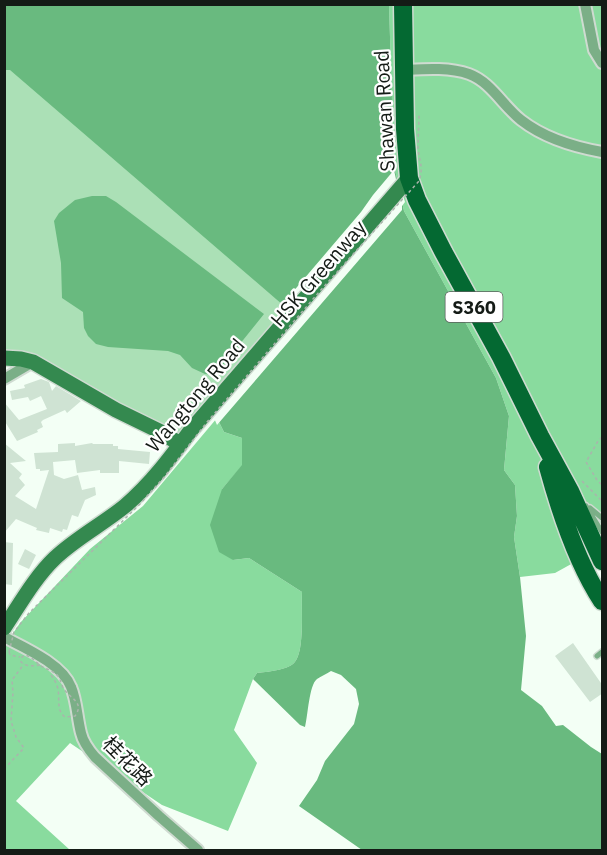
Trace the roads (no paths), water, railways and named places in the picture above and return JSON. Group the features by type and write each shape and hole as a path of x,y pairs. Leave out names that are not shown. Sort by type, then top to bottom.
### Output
{"main road":[{"name":"Shawan Road","path":"403,4 409,178 423,211 570,491 587,533 596,591 603,601"},
{"name":"Wangtong Road","path":"4,628 43,570 69,546 125,506 149,483 191,430 409,178"},
{"path":"4,358 21,358 33,362 180,444"},
{"name":"Shawan Road","path":"540,436 553,485 587,533 603,561"}],"street":[{"path":"585,4 594,50 603,63"},
{"path":"404,70 458,71 471,74 481,80 520,120 543,134 580,147 603,152"},
{"path":"4,379 33,362"},
{"name":"桂花路","path":"4,637 52,665 68,680 72,688 81,735 88,749 198,850"}],"lane":[{"path":"570,491 603,518"},
{"path":"585,504 587,533"}]}
